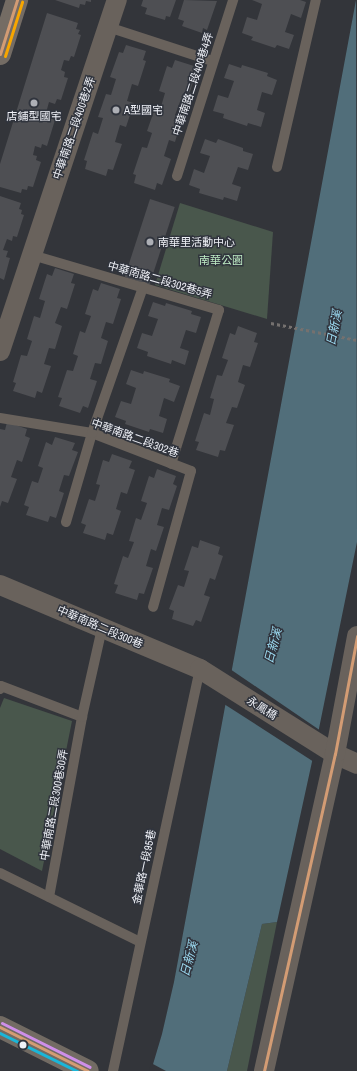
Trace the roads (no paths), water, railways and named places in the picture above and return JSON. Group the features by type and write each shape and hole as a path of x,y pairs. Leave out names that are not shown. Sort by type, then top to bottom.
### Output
{"main road":[{"path":"0,1028 60,1065 88,1071"}],"street":[{"path":"0,54 17,0"},
{"name":"中華南路二段400巷2弄","path":"0,351 116,0"},
{"name":"中華南路二段300巷","path":"0,585 200,669"},
{"path":"264,1071 330,751 357,636"},
{"name":"永鳳橋","path":"200,669 330,751 357,764"}],"lane":[{"name":"中華南路二段400巷4弄","path":"177,176 232,0"},
{"path":"277,167 316,0"},
{"path":"108,27 212,61"},
{"name":"中華南路二段302巷5弄","path":"32,255 219,310 172,464"},
{"path":"66,522 92,433 143,287"},
{"name":"中華南路二段302巷","path":"0,418 92,433 191,471 153,607"},
{"name":"中華南路二段300巷30弄","path":"49,897 82,717 102,628"},
{"name":"金華路一段95巷","path":"113,1071 200,669"},
{"path":"0,689 1,686 82,717"},
{"path":"0,873 140,942"}],"water":[{"name":"日新溪","path":"356,0 357,542 315,748 277,922 262,924 227,1071 151,1071 162,1034 174,982"}],"place":[{"name":"店鋪型國宅","path":"34,103"},
{"name":"A型國宅","path":"116,110"},
{"name":"南華里活動中心","path":"150,242"}],"park label":[{"name":"南華公園","path":"221,260"}]}
